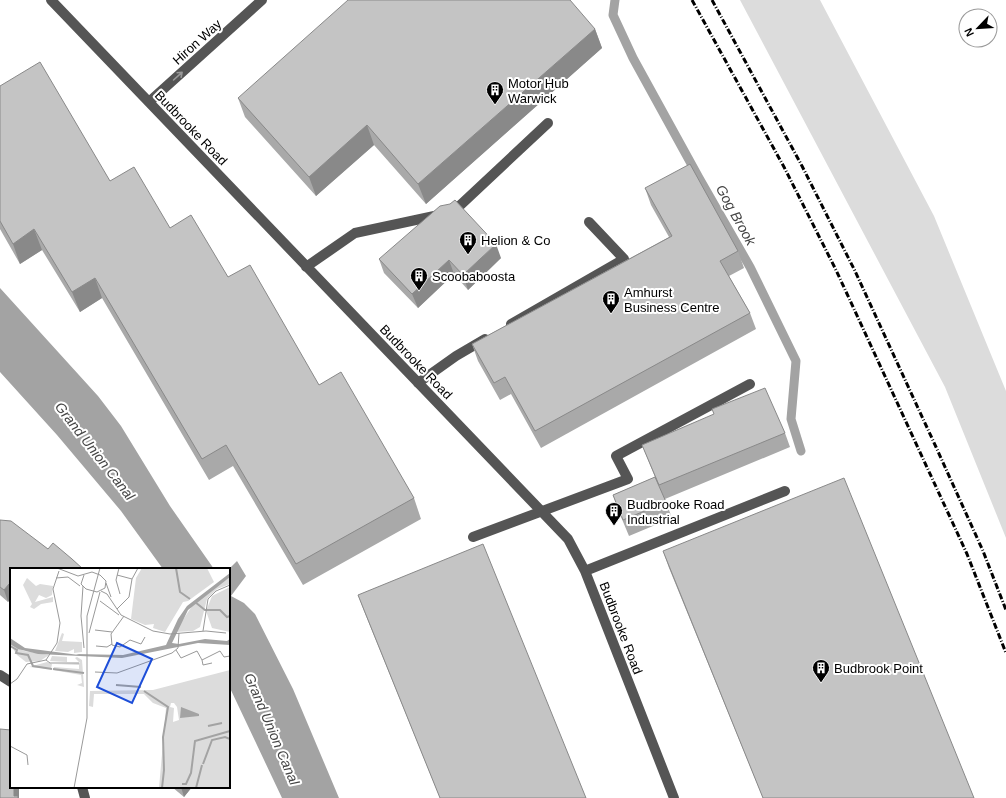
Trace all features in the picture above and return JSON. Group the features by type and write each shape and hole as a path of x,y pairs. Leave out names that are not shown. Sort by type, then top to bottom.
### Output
{"street":[{"name":"Budbrooke Road","path":"51,0 568,538 585,571 674,798"},
{"name":"Hiron Way","path":"149,102 262,0"},
{"path":"306,267 355,233 453,212 548,123"},
{"path":"418,383 456,356 624,258 589,222"},
{"path":"473,537 628,479 616,456 750,384"},
{"path":"585,571 785,491"},
{"path":"0,675 10,681"},
{"path":"82,788 85,798"}],"shaded area":[{"path":"740,0 820,0 934,216 1006,391 1006,538 945,387"}],"water":[{"name":"Grand Union Canal","path":"0,288 98,396 121,426 170,506 213,568 162,568 121,511 57,435 0,372"},
{"name":"Grand Union Canal","path":"237,561 246,576 231,596 244,603 255,614 293,689 339,798 282,798 230,688 230,568"}],"building":[{"path":"348,0 570,0 595,29 418,184 367,125 309,177 238,98"},
{"path":"40,62 110,181 134,167 170,228 191,215 228,277 250,265 319,385 341,372 414,498 296,564 226,445 202,459 95,278 72,292 34,229 13,244 0,221 0,86"},
{"path":"690,164 738,251 720,261 750,313 535,431 505,377 494,383 472,344 672,236 645,188"},
{"path":"455,200 496,244 463,275 449,260 412,294 379,259 440,206 450,204"},
{"path":"765,388 785,433 659,485 642,445 714,414 712,409"},
{"path":"655,477 666,502 623,520 613,495"},
{"name":"Budbrook Point","path":"844,478 974,798 763,798 663,551"},
{"path":"0,520 11,521 48,549 53,543 82,568 10,568 10,585 9,584 4,590 0,587"},
{"path":"483,544 586,798 440,798 358,595"},
{"path":"0,729 10,730 10,788 14,788 14,796 18,796 18,798 0,798"}],"waterway":[{"name":"Gog Brook","path":"615,0 613,15 633,58 750,267 796,361 791,419 801,451"}],"railway":[{"path":"692,0 784,167 836,270 967,554 1006,653"},
{"path":"712,0 802,166 855,271 983,551 1006,610"}],"place":[{"name":"Motor Hub Warwick","path":"495,105"},
{"name":"Helion & Co","path":"468,255"},
{"name":"Scoobaboosta","path":"419,291"},
{"name":"Amhurst Business Centre","path":"611,314"},
{"name":"Budbrooke Road Industrial","path":"614,526"},
{"name":"Budbrook Point","path":"821,683"}]}
